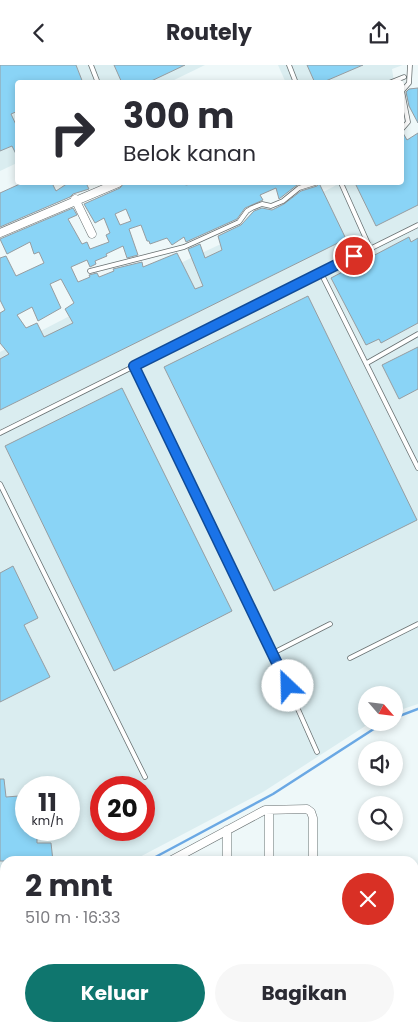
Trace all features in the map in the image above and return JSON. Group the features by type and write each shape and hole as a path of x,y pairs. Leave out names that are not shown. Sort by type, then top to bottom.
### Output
{"street":[{"path":"0,233 75,199 113,185"},
{"path":"75,199 92,234"},
{"path":"180,856 227,830 269,810 307,809 313,817 313,856"},
{"path":"269,810 269,856"},
{"path":"227,830 227,856"}],"lane":[{"path":"91,65 97,80"},
{"path":"289,65 295,80"},
{"path":"404,88 409,83 410,65"},
{"path":"396,80 404,77"},
{"path":"404,101 408,122 404,126"},
{"path":"90,271 184,247 239,222 247,211 262,204 270,206 283,201 299,188 309,185"},
{"path":"342,185 370,248"},
{"path":"0,433 418,225"},
{"path":"321,273 418,468"},
{"path":"367,363 418,334"},
{"path":"134,366 272,653 317,752"},
{"path":"0,484 146,776"},
{"path":"350,658 418,624"},
{"path":"272,653 330,625"}],"shaded area":[{"path":"0,65 205,65 174,80 15,80 15,164 0,171"},
{"path":"278,65 403,65 392,69 394,80 285,80"},
{"path":"418,139 418,704 403,709 403,686 358,686 358,731 263,792 141,856 0,856 0,352 89,306 272,220 336,185 404,185 404,175"}],"building":[{"path":"0,65 76,65 82,80 15,80 15,112 11,114 15,123 15,152 12,146 0,151"},
{"path":"114,65 185,65 153,80 121,80"},
{"path":"307,65 363,65 328,80 314,80"},
{"path":"418,88 418,123 409,106 406,92 409,89"},
{"path":"418,133 418,205 376,226 356,185 404,185 404,135 407,140"},
{"path":"18,185 53,185 56,191 65,185 87,185 89,189 73,194 0,227 0,193"},
{"path":"122,185 297,185 279,199 276,188 260,195 263,200 245,208 237,219 186,242 184,237 172,245 167,238 150,244 141,225 129,229 138,255 127,258 123,246 95,261 96,264 90,267 87,260 71,267 78,282 90,277 89,275 97,273 99,277 114,271 113,269 142,262 143,267 177,253 195,289 203,286 188,249 200,244 205,258 222,250 218,236 241,225 254,211 262,208 272,210 284,204 301,191 318,185 320,185 346,239 0,410 0,359 9,354 0,343 0,313 5,310 0,300 0,258 6,256 16,276 44,263 39,252 34,254 30,242 7,254 0,239 73,208 77,215 68,219 82,244 87,242 90,249 109,242 106,235 110,233 104,218 95,223 84,204 120,188","holes":["126,209 131,221 120,225 115,214","61,279 74,303 65,309 73,323 44,337 37,323 26,328 17,315 32,307 38,321 61,308 50,284"]},
{"path":"409,237 411,242 418,238 418,323 381,343 379,339 366,345 331,278"},
{"path":"308,296 417,520 274,591 164,367"},
{"path":"418,347 418,389 399,399 382,365"},
{"path":"122,388 232,611 114,671 5,446"},
{"path":"13,566 38,618 24,625 50,677 0,702 0,573"},
{"path":"0,779 4,779 6,797 15,796 15,841 51,843 52,856 0,856"}],"waterway":[{"path":"403,715 418,709"},
{"path":"157,856 273,794 371,731"}],"route":[{"path":"288,686 134,366 354,256"}]}
